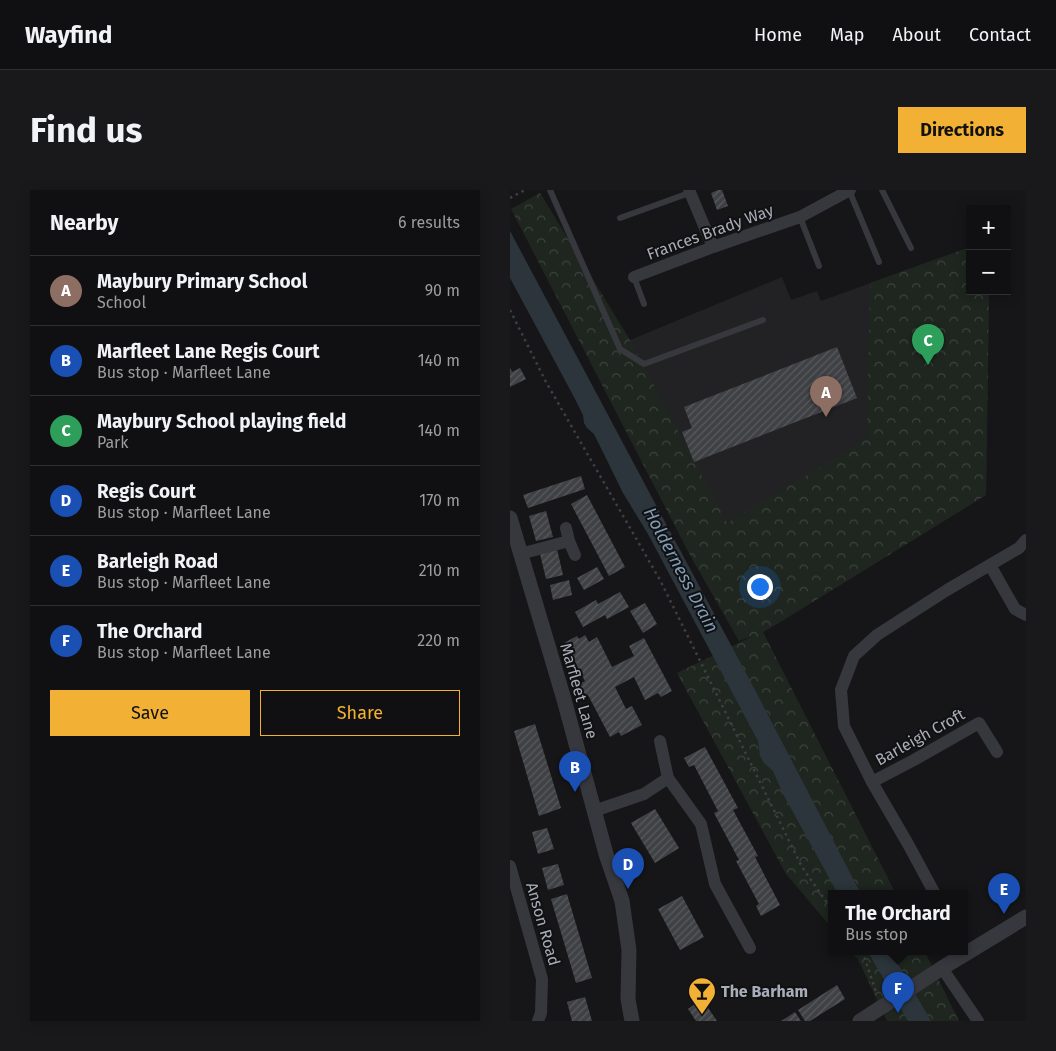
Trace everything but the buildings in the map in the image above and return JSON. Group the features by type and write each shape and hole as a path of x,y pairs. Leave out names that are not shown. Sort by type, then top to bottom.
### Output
{"street":[{"name":"Frances Brady Way","path":"634,277 800,217 850,190"},
{"path":"692,191 712,248"},
{"name":"Marfleet Lane","path":"510,518 606,854 622,901 629,950 628,999 632,1021"},
{"path":"566,528 574,555"},
{"path":"933,890 872,782 844,726 841,690 854,656 876,634 1019,548 1026,540"},
{"path":"520,554 569,541"},
{"path":"990,565 1015,609 1026,615"},
{"name":"Barleigh Croft","path":"872,782 979,723 997,752"},
{"path":"660,742 668,778 702,824 715,884 750,948"},
{"path":"594,811 644,794 668,778"},
{"name":"Anson Road","path":"510,866 542,979 541,1013 538,1021"},
{"path":"968,946 1026,916"},
{"path":"860,1021 942,968 957,955"},
{"path":"942,968 978,1021"}],"lane":[{"path":"550,190 620,349 644,364 763,320"},
{"path":"850,190 879,262"},
{"path":"882,190 911,248"},
{"path":"620,218 692,191"},
{"path":"800,217 819,266"},
{"path":"634,277 644,304"}],"path":[{"path":"511,198 524,190"},
{"path":"510,310 546,382 660,580 802,867 828,904"},
{"path":"863,955 875,989 879,1008"}],"shaded area":[{"path":"966,248 966,295 989,295 986,495 763,632 630,340 782,277 791,300 817,291 821,301"}],"green space":[{"path":"540,193 630,340 727,523 867,439 870,283 966,248 966,295 989,295 986,495 763,632 894,890 828,890 828,923 786,874 677,673 755,635 739,641 691,557 511,209"},
{"path":"854,955 926,955 959,1021 887,1021 858,959"}],"water":[{"name":"Holderness Drain","path":"510,231 754,688 859,890 836,890 783,794 773,771 764,763 760,756 758,741 648,534 623,493 594,434 584,423 583,415 574,397 510,278"},
{"path":"870,955 893,955 931,1021 908,1021"}],"place":[{"name":"Maybury School playing field","path":"928,365"},
{"name":"Maybury Primary School","path":"826,417"},
{"name":"Marfleet Lane Regis Court","path":"575,792"},
{"name":"Regis Court","path":"628,889"},
{"name":"Barleigh Road","path":"1004,914"},
{"name":"The Orchard","path":"898,1013"},
{"name":"The Barham","path":"702,1015"}]}
